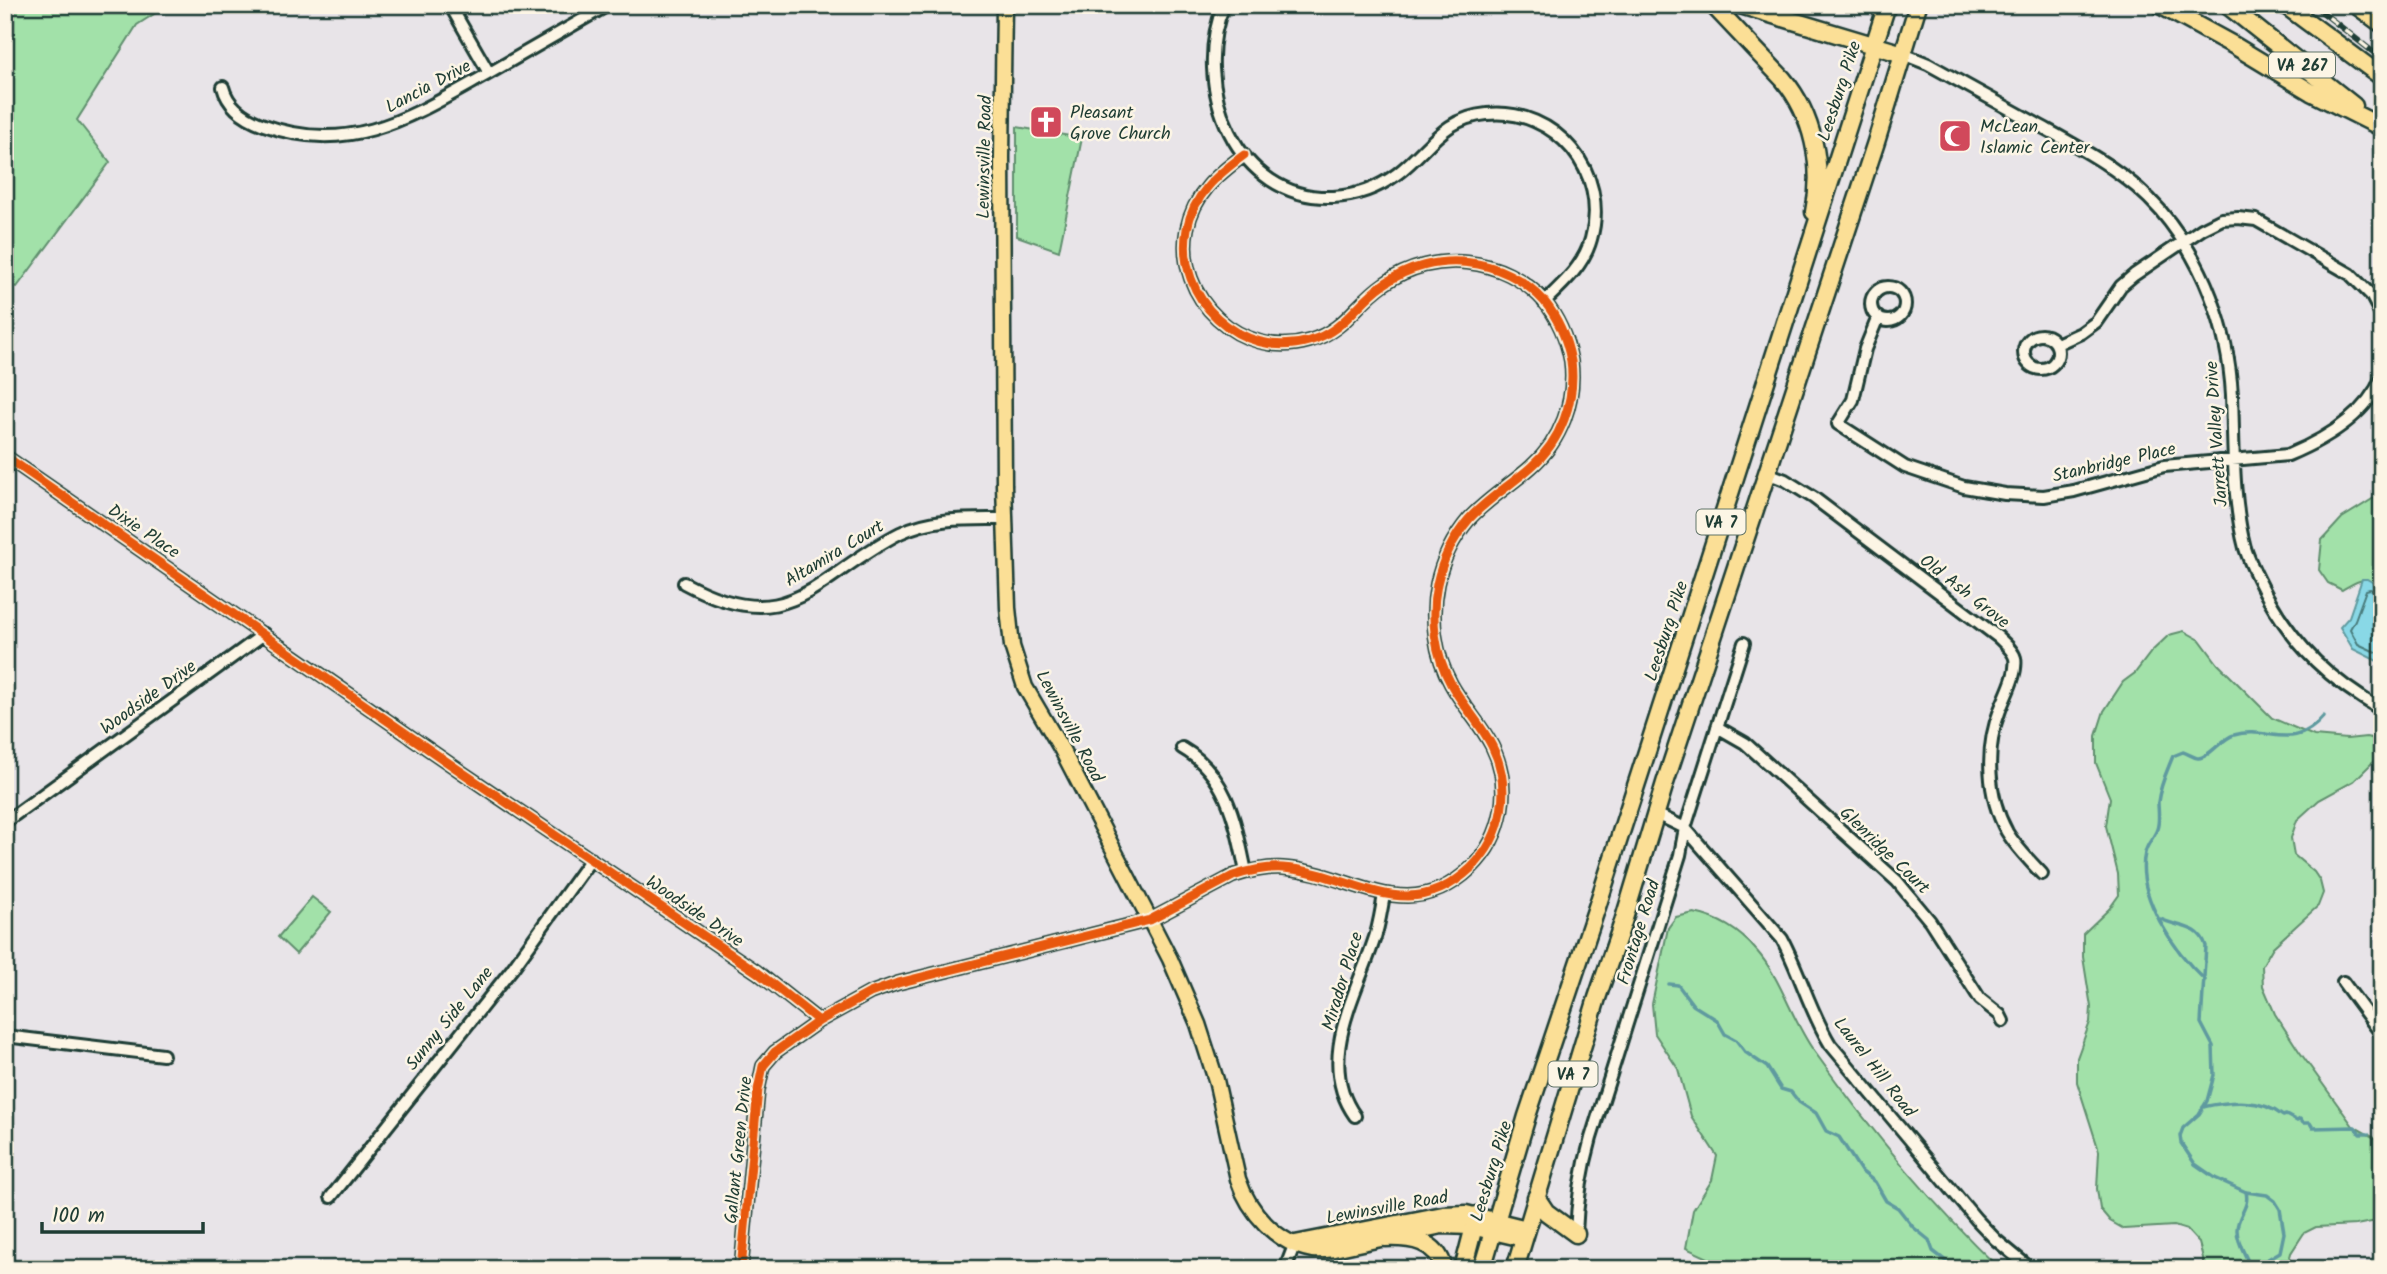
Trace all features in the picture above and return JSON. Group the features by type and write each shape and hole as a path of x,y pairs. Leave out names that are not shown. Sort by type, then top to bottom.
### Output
{"highway":[{"path":"1713,5 1793,91 1808,122 1815,149 1817,177 1815,205 1802,268"},
{"path":"1740,5 1903,54"},
{"name":"Leesburg Pike","path":"1482,1269 1556,1026 1597,907 1887,5"},
{"name":"VA 7","path":"1515,1269 1656,814 1918,5"},
{"path":"2160,5 2311,92 2379,127"},
{"name":"VA 267","path":"2227,5 2379,127"},
{"path":"2285,5 2382,78"},
{"path":"2356,5 2382,24"},
{"path":"1536,1197 1546,1212 1576,1234"},
{"path":"1463,1269 1476,1222"},
{"path":"1385,1238 1408,1237 1418,1240 1439,1254 1444,1269"}],"main road":[{"name":"Lewinsville Road","path":"1004,5 1004,519 1007,608 1017,667 1025,687 1062,750 1184,991 1208,1052 1242,1193 1255,1214 1277,1233 1316,1250 1334,1249 1442,1226 1476,1222 1525,1234"},
{"name":"Lewinsville Road","path":"1295,1243 1311,1238 1344,1235 1420,1217 1466,1213 1476,1222"}],"street":[{"path":"450,5 489,73"},
{"name":"Lancia Drive","path":"223,87 233,106 259,123 297,134 343,136 364,133 406,119 608,5"},
{"path":"1224,5 1214,38 1212,78 1221,115 1244,155 1269,179 1297,192 1331,197 1349,196 1381,185 1396,175 1429,141 1456,122 1486,114 1511,114 1534,120 1549,128 1572,148 1590,178 1595,209 1592,233 1576,270 1545,302"},
{"name":"Jarrett Valley Drive","path":"1903,54 1928,64 2093,155 2134,182 2161,211 2201,271 2218,318 2228,356 2239,509 2246,549 2261,584 2281,621 2326,673 2382,710"},
{"path":"820,1021 861,997 898,983 1150,920 1233,876 1246,872 1268,868 1303,871 1384,895 1408,896 1432,891 1461,876 1484,853 1500,820 1503,789 1498,762 1485,735 1451,684 1442,663 1435,632 1434,607 1441,571 1457,535 1483,505 1538,460 1554,440 1562,424 1572,388 1564,335 1545,302 1530,288 1500,270 1467,261 1439,262 1414,268 1382,285 1352,316 1325,335 1293,344 1264,343 1230,330 1206,308 1190,279 1185,247 1191,214 1198,199 1218,174 1244,155"},
{"path":"2056,344 2081,333 2096,322 2121,286 2183,242 2222,219 2256,220 2350,274 2371,295 2382,316"},
{"name":"Stanbridge Place","path":"1878,317 1866,349 1853,400 1838,424 1905,467 1964,487 2005,494 2044,496 2106,484 2164,466 2235,461"},
{"path":"2235,461 2288,455 2304,448 2355,414 2373,396 2382,377"},
{"name":"Dixie Place","path":"5,456 264,634"},
{"name":"Old Ash Grove","path":"1766,473 1785,480 1814,498 1998,637 2012,652 2015,669 1995,729 1991,759 1992,783 2007,831 2042,874"},
{"name":"Altamira Court","path":"684,583 719,600 735,604 766,606 783,603 814,589 884,543 920,525 960,519 1004,519"},
{"name":"Woodside Drive","path":"5,822 264,634 757,972 820,1021"},
{"name":"Frontage Road","path":"1576,1234 1576,1206 1581,1176 1680,855 1685,828 1744,643"},
{"name":"Glenridge Court","path":"1717,727 1745,743 1897,881 1930,921 1980,999 2000,1015 2003,1021"},
{"path":"1182,748 1203,764 1222,788 1234,820 1246,872"},
{"name":"Laurel Hill Road","path":"1656,814 1685,828 1782,939 1816,1020 1836,1051 1976,1219 2031,1269"},
{"name":"Sunny Side Lane","path":"331,1197 512,970 591,859"},
{"name":"Mirador Place","path":"1355,1116 1347,1105 1339,1081 1341,1042 1352,999 1374,941 1384,895"},
{"path":"2343,982 2382,1035"},
{"name":"Gallant Green Drive","path":"741,1269 757,1093 763,1066 775,1052 820,1021"},
{"path":"5,1036 163,1055"},
{"path":"1285,1269 1295,1243"}],"green space":[{"path":"5,5 168,5 137,25 77,120 110,162 17,287 5,285"},
{"path":"1017,127 1082,138 1059,251 1017,236"},
{"path":"2382,493 2382,588 2366,580 2358,581 2342,590 2328,583 2319,570 2322,540 2342,518"},
{"path":"2184,631 2200,640 2218,664 2272,718 2314,736 2347,739 2366,737 2382,743 2381,754 2354,781 2319,800 2297,820 2291,838 2294,855 2314,872 2323,893 2318,906 2273,947 2262,966 2263,986 2275,1014 2299,1051 2353,1126 2382,1142 2382,1220 2356,1225 2316,1227 2304,1233 2291,1253 2287,1269 2203,1269 2199,1243 2187,1230 2174,1226 2124,1229 2110,1221 2100,1209 2097,1189 2099,1151 2077,1082 2077,1058 2090,1022 2091,1007 2083,957 2083,934 2109,909 2119,895 2118,874 2106,826 2110,798 2096,763 2096,736 2104,711 2123,682 2135,673 2169,635"},
{"path":"312,897 331,912 296,954 278,937"},
{"path":"1694,913 1728,926 1743,936 1756,950 1773,974 1806,1039 1857,1108 1925,1192 2000,1269 1732,1269 1686,1248 1693,1210 1712,1180 1717,1156 1691,1116 1678,1069 1655,1034 1652,1004 1668,928 1676,917"}],"water":[{"path":"2362,579 2382,588 2381,663 2353,649 2340,627 2349,617"}],"waterway":[{"path":"2205,980 2170,939 2160,922 2146,887 2143,869 2147,846 2158,826 2159,796 2173,756 2183,752 2196,758 2202,757 2234,735 2301,734 2324,716"},
{"path":"2161,919 2193,930 2206,946 2201,1023 2213,1046 2214,1075 2207,1101 2199,1114 2183,1128 2181,1143 2195,1164 2215,1178 2246,1192 2267,1195 2280,1209 2284,1233 2280,1252 2251,1269"},
{"path":"1669,984 1678,985 1693,1005 1717,1020 1725,1034 1767,1067 1781,1089 1791,1092 1799,1102 1816,1113 1826,1131 1839,1137 1861,1171 1875,1182 1886,1201 1898,1208 1913,1227 1929,1240 1933,1251 1956,1269"},
{"path":"2203,1107 2245,1102 2265,1106 2297,1121 2300,1119 2303,1123 2310,1123 2313,1128 2355,1127 2360,1134 2368,1134"},
{"path":"2246,1192 2246,1203 2239,1220 2237,1235 2251,1269"}],"railway":[{"path":"2313,5 2382,59"}],"cycle path":[{"path":"741,1269 758,1090 763,1066 775,1052 819,1021 870,993 898,983 1150,920 1233,876 1251,871 1283,868 1308,872 1378,892 1401,896 1424,894 1447,886 1471,868 1491,841 1501,810 1502,777 1488,738 1456,692 1441,661 1435,636 1435,597 1445,558 1463,526 1483,505 1542,457 1558,433 1568,405 1572,376 1564,337 1549,308 1528,286 1509,274 1467,262 1446,262 1403,273 1374,291 1332,331 1309,341 1284,345 1259,342 1237,333 1218,318 1202,300 1191,278 1186,254 1187,229 1195,205 1208,186 1244,155"},
{"path":"5,456 463,773 757,972 819,1021"}],"place":[{"name":"Pleasant Grove Church","path":"1046,122"},
{"name":"McLean Islamic Center","path":"1955,136"}]}
